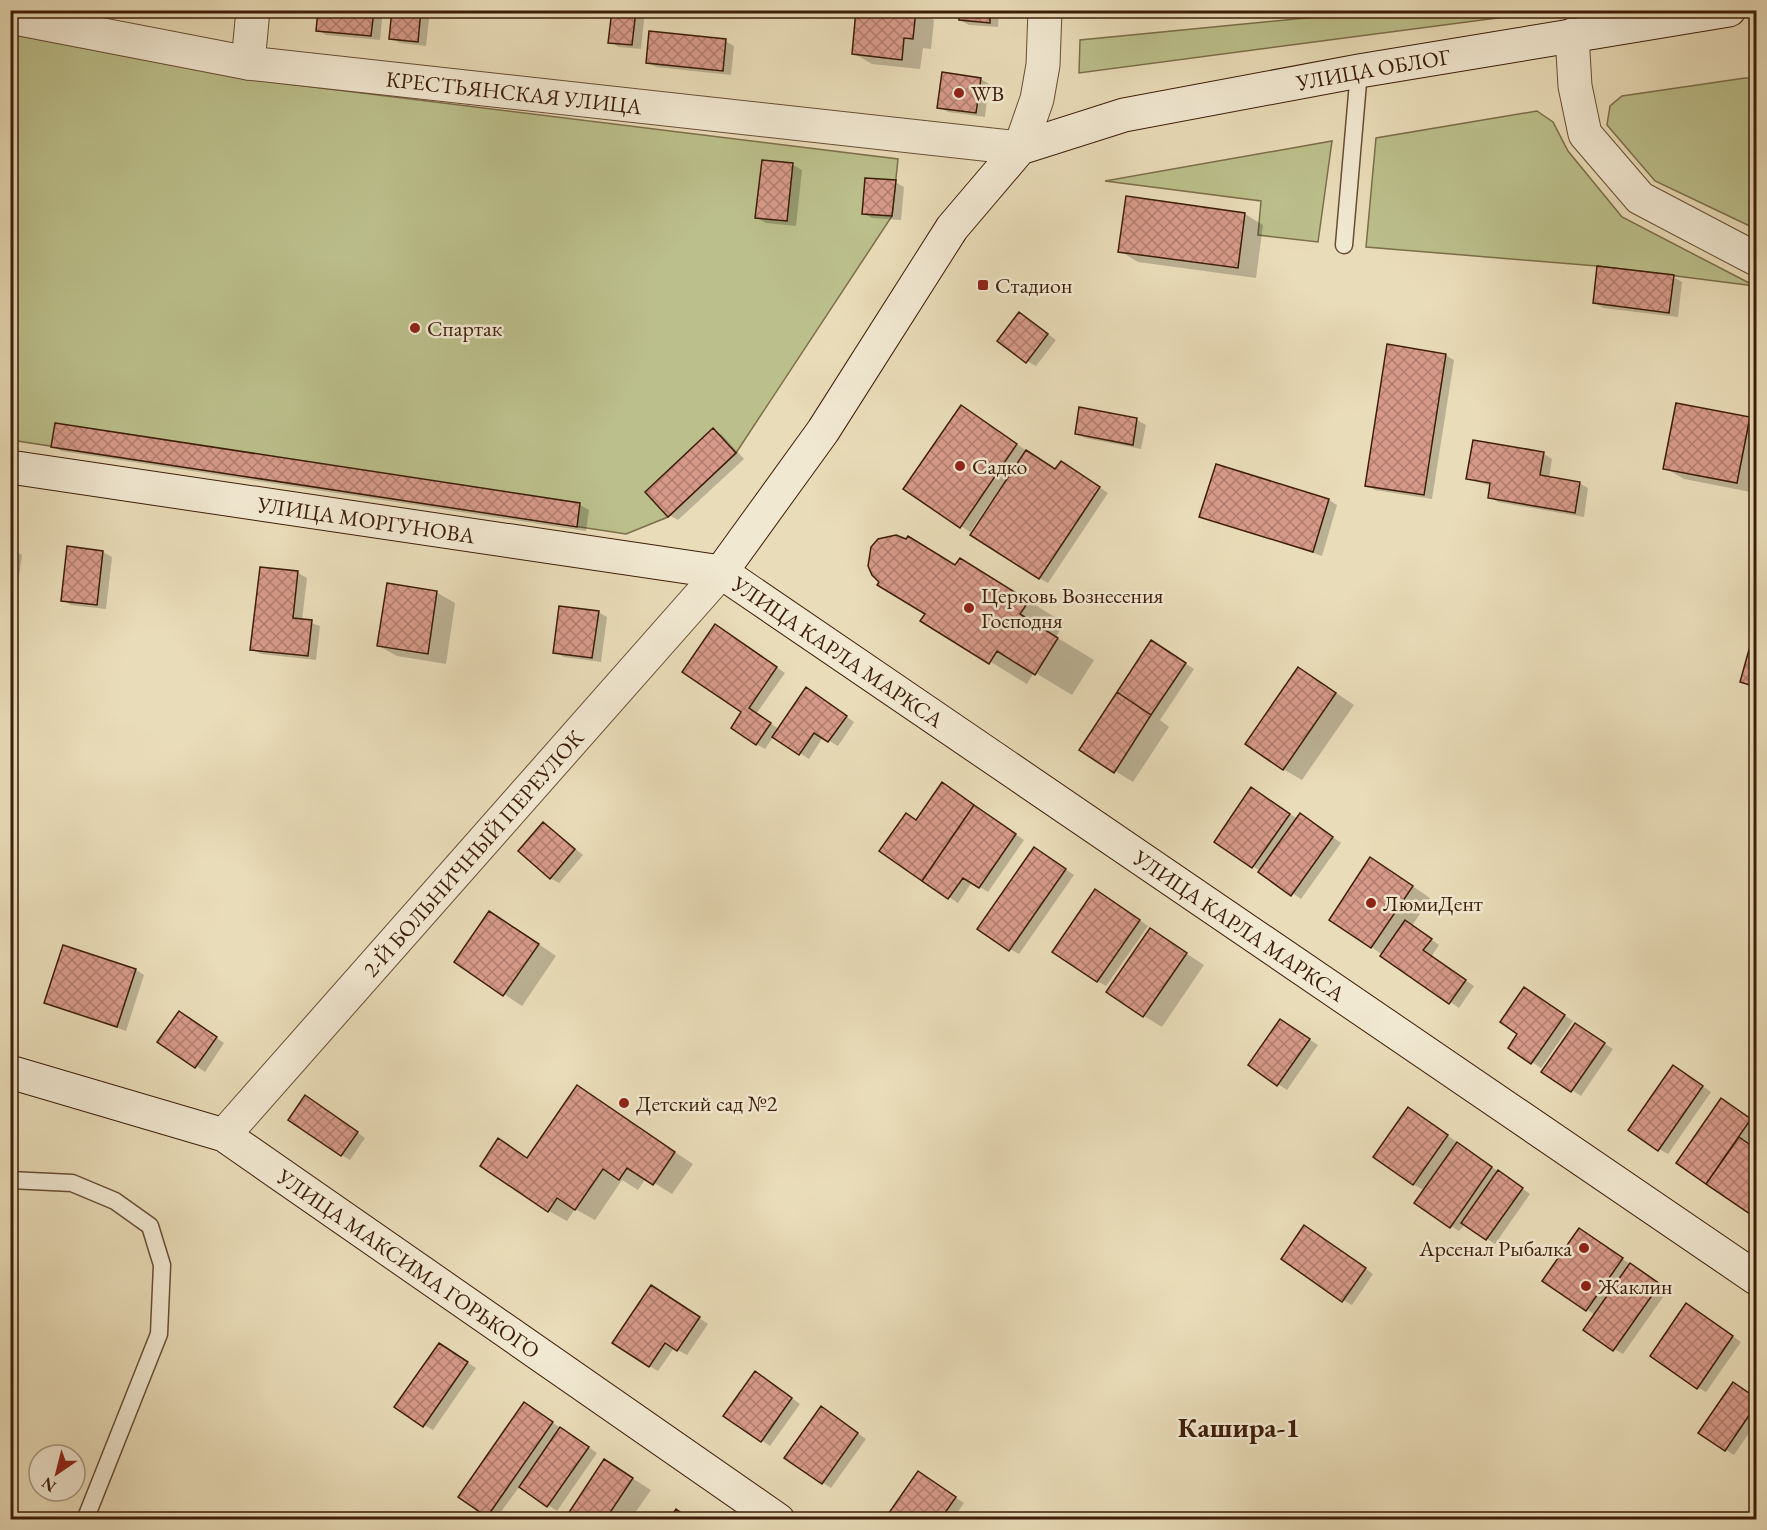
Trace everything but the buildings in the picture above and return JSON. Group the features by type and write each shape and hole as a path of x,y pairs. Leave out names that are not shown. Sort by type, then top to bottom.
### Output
{"street":[{"path":"248,63 253,10"},
{"path":"1020,148 1037,99 1043,65 1046,10"},
{"name":"УЛИЦА ОБЛОГ","path":"1020,148 1124,115 1359,71 1730,10"},
{"name":"КРЕСТЬЯНСКАЯ УЛИЦА","path":"10,17 248,63 1020,148"},
{"path":"1572,35 1575,86 1585,134 1640,198 1756,259"},
{"name":"2-Й БОЛЬНИЧНЫЙ ПЕРЕУЛОК","path":"225,1135 722,572 823,431 952,228 1020,148"},
{"name":"УЛИЦА МОРГУНОВА","path":"10,467 722,572"},
{"name":"УЛИЦА КАРЛА МАРКСА","path":"722,572 1756,1278"},
{"name":"УЛИЦА МАКСИМА ГОРЬКОГО","path":"10,1072 225,1135 778,1520"}],"lane":[{"path":"1344,245 1359,71"},
{"path":"10,1180 72,1183 115,1201 150,1226 162,1265 159,1334 85,1520"}],"green space":[{"path":"1377,11 1550,11 1079,73 1080,40"},
{"name":"Спартак","path":"10,34 247,79 898,159 892,216 736,453 668,517 626,534 11,440"},
{"path":"1756,78 1756,229 1655,181 1607,125 1610,106 1622,96"},
{"path":"1537,111 1553,122 1568,151 1622,217 1755,286 1597,266 1366,247 1376,138"},
{"path":"1332,141 1318,242 1258,235 1261,201 1105,181"}],"place":[{"name":"WB","path":"959,93"},
{"name":"Стадион","path":"983,285"},
{"name":"Спартак","path":"415,328"},
{"name":"Садко","path":"960,466"},
{"name":"Церковь Вознесения Господня","path":"969,608"},
{"name":"ЛюмиДент","path":"1371,903"},
{"name":"Детский сад №2","path":"624,1103"},
{"name":"Арсенал Рыбалка","path":"1584,1248"},
{"name":"Жаклин","path":"1586,1286"}],"district":[{"name":"Кашира-1","path":"1239,1427"}]}
